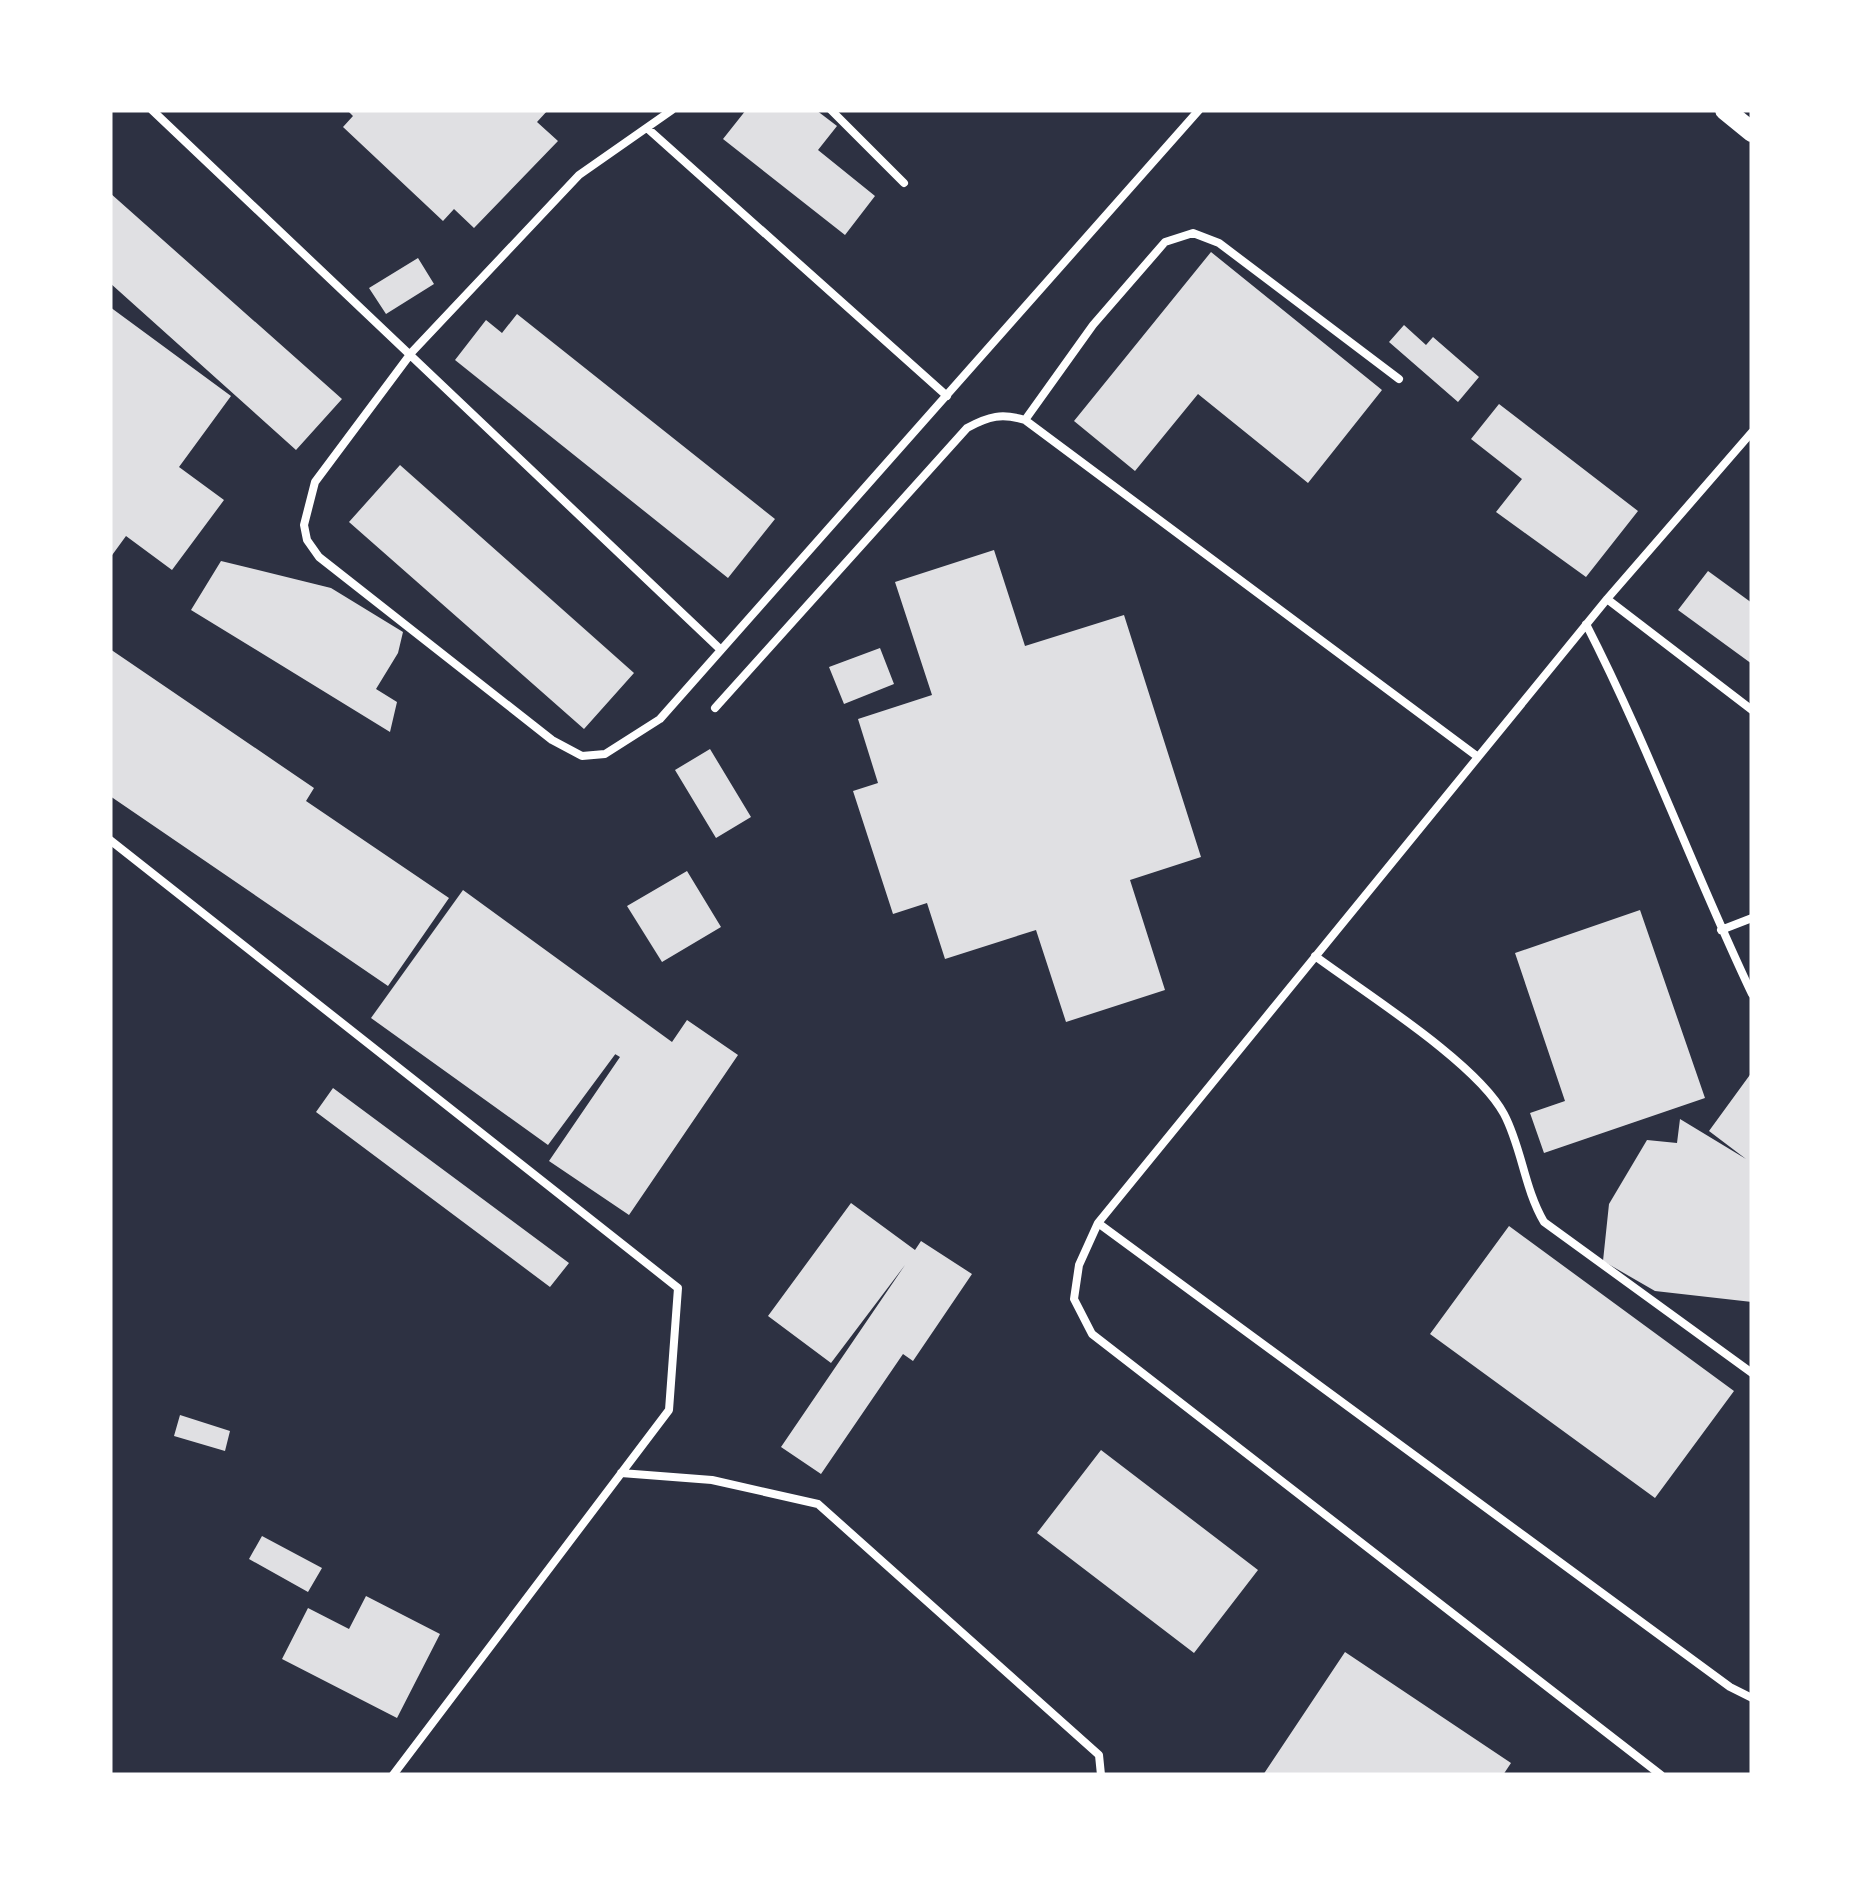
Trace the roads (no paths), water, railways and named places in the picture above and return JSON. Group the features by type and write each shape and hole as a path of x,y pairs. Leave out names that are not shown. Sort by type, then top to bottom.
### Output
{"main road":[{"path":"1725,110 1752,132"}],"lane":[{"path":"152,110 412,352 722,650"},
{"path":"672,110 580,175 412,352 314,482 304,525 319,556 552,740 582,756 604,754 660,718 1199,110"},
{"path":"831,110 904,183"},
{"path":"646,128 947,396"},
{"path":"1026,420 1093,325 1165,242 1193,233 1219,243 1399,379"},
{"path":"715,708 967,428 987,417 1005,414 1026,420 1478,757"},
{"path":"1661,1775 1092,1334 1074,1299 1080,1265 1098,1223 1607,598 1752,432"},
{"path":"1607,598 1752,710"},
{"path":"1586,624 1628,708 1752,994"},
{"path":"110,840 678,1288 670,1410 393,1775"},
{"path":"1722,930 1752,918"},
{"path":"1316,956 1483,1085 1504,1115 1532,1202 1544,1222 1752,1374"},
{"path":"1098,1223 1698,1664 1752,1698"},
{"path":"621,1473 712,1480 818,1504 1099,1755 1101,1775"}]}
